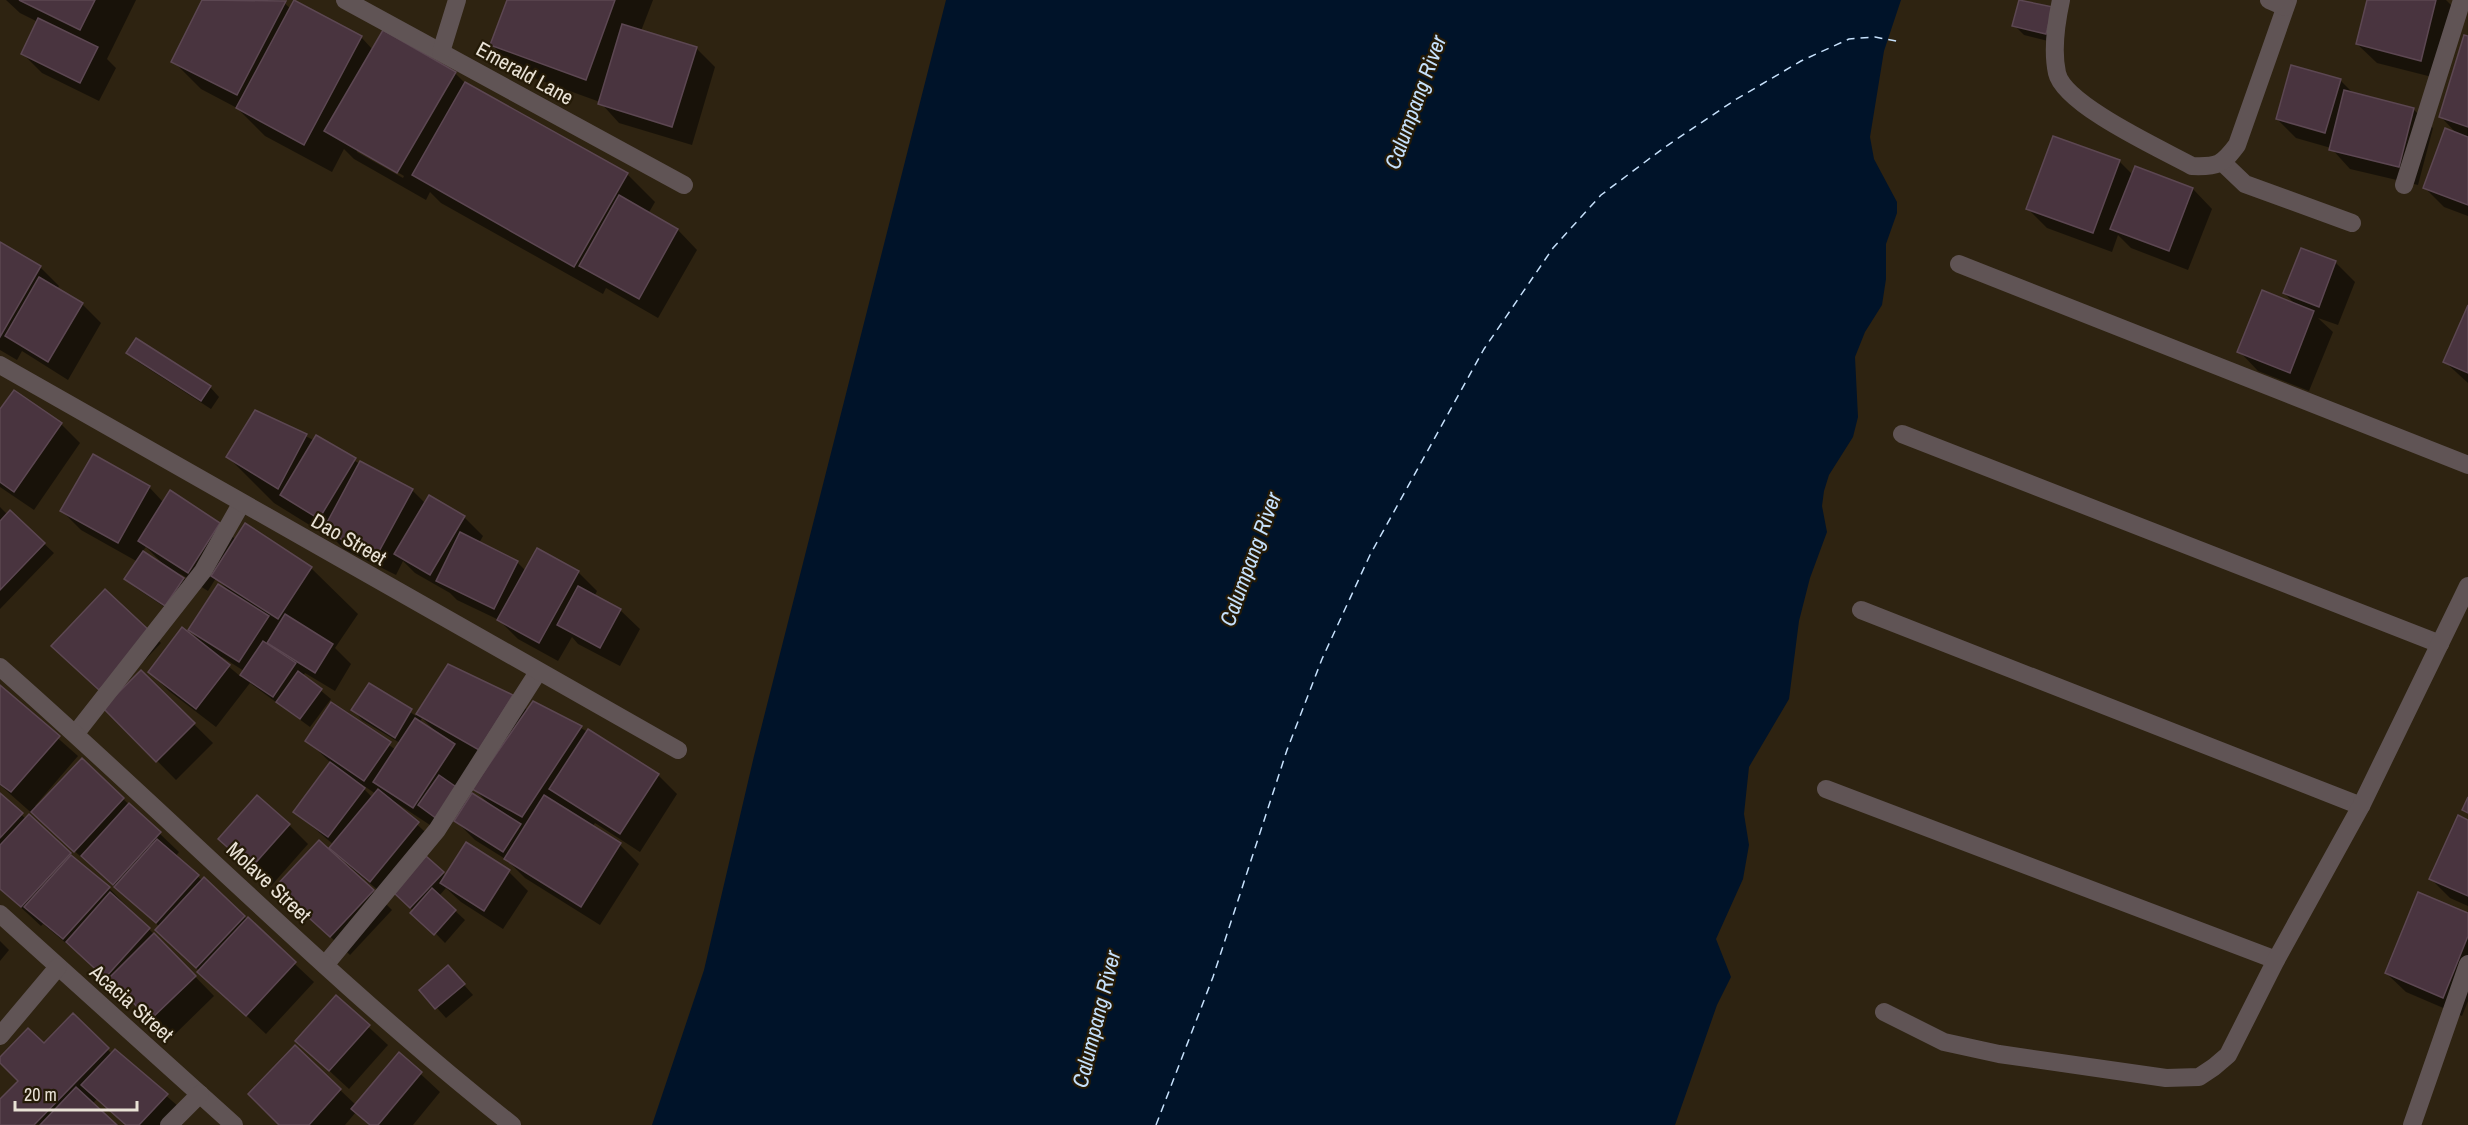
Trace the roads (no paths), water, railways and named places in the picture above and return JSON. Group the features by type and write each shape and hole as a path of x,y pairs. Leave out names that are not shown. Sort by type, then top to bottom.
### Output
{"street":[{"name":"Emerald Lane","path":"345,0 684,185"},
{"path":"441,52 457,0"},
{"path":"2061,0 2055,29 2057,76 2087,110 2192,166 2209,167 2223,163 2237,146 2280,2"},
{"path":"2404,186 2465,1"},
{"path":"2223,163 2245,184 2352,223"},
{"path":"1959,264 2468,465"},
{"name":"Dao Street","path":"0,365 241,504 678,750"},
{"path":"1902,434 2440,644"},
{"path":"76,733 202,571 241,504"},
{"path":"1884,1012 1944,1042 2000,1054 2166,1078 2199,1077 2228,1054 2276,960 2361,806 2468,586"},
{"path":"1861,610 2361,806"},
{"name":"Molave Street","path":"0,667 76,733 433,1063 512,1125"},
{"path":"325,965 437,830 538,672"},
{"path":"1826,789 2276,960"},
{"name":"Acacia Street","path":"0,914 234,1125"},
{"path":"2412,1125 2468,964"},
{"path":"0,1036 58,967"},
{"path":"170,1125 200,1094"}],"water":[{"name":"Calumpang River","path":"946,0 1901,0 1884,51 1870,137 1874,159 1897,202 1897,213 1886,244 1886,279 1882,305 1865,332 1855,357 1858,417 1853,437 1829,475 1824,491 1822,506 1827,532 1810,578 1799,621 1789,699 1749,767 1744,814 1749,845 1743,879 1716,939 1731,977 1717,1005 1675,1125 652,1125 704,970 754,756"}]}
